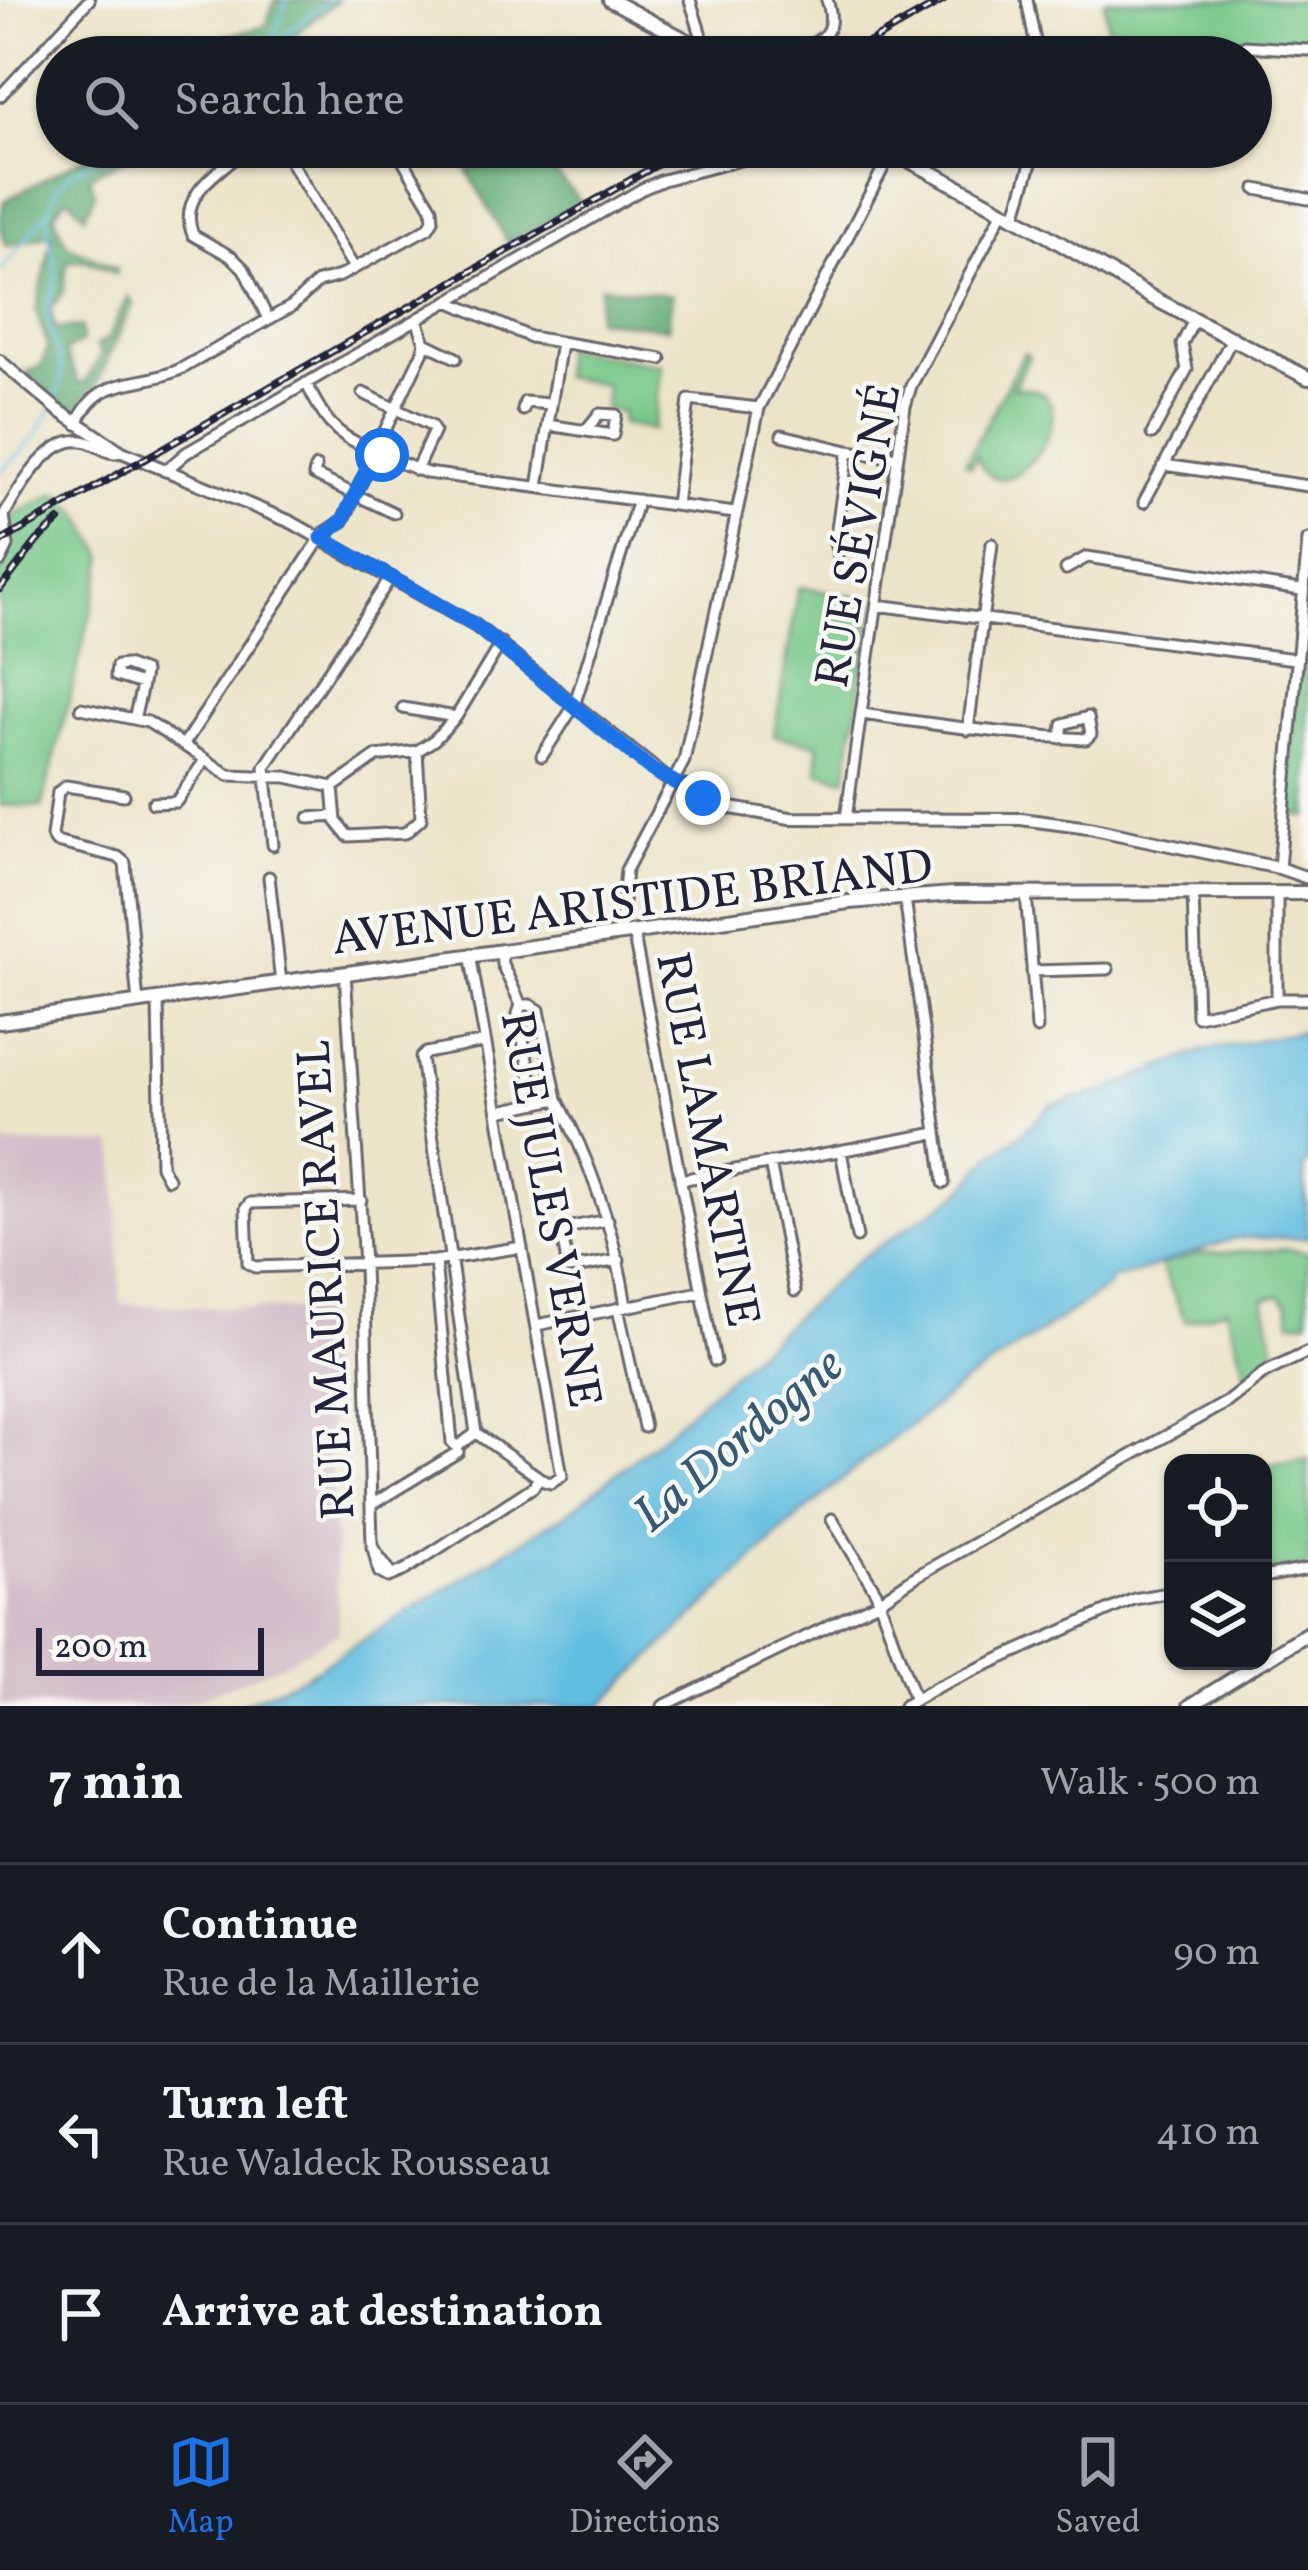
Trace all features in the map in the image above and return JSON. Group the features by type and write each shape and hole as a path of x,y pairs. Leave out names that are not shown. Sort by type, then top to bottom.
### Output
{"main road":[{"path":"610,0 678,36"},
{"path":"923,168 1214,327"},
{"path":"1120,277 1181,305 1308,378"},
{"name":"AVENUE ARISTIDE BRIAND","path":"0,1022 849,902 1025,893 1308,893"},
{"path":"1272,1655 1308,1633"},
{"path":"1190,1706 1248,1670"}],"street":[{"path":"56,36 89,0"},
{"path":"690,0 705,36"},
{"path":"825,36 833,17 827,0"},
{"path":"1034,36 1028,3 1041,4"},
{"path":"1272,48 1308,50"},
{"path":"0,96 36,57"},
{"path":"225,168 191,198 188,216 193,235 244,269 268,320"},
{"path":"294,168 354,268"},
{"path":"77,424 93,397 115,385 162,378 292,306 318,282 428,228 432,208 408,168"},
{"path":"164,472 186,453 642,190 709,168"},
{"name":"RUE LAMARTINE","path":"716,1361 627,932 626,870 684,761 758,408 878,168"},
{"name":"RUE SÉVIGNÉ","path":"845,818 911,386 1009,214 1028,168"},
{"path":"1256,189 1308,200"},
{"path":"448,301 530,337 661,359"},
{"path":"184,744 322,538 343,520 425,343 417,319"},
{"path":"1152,434 1187,369 1182,344 1194,320"},
{"path":"1144,502 1233,337"},
{"path":"425,343 456,358"},
{"path":"538,487 561,344"},
{"path":"0,361 58,410 122,452 322,538 501,643 674,783 703,798 756,815 1021,819 1089,828 1308,878"},
{"path":"306,383 338,435 416,470 735,513"},
{"path":"363,393 431,426 434,431 416,470"},
{"path":"676,505 689,400 758,408"},
{"path":"523,410 525,402 551,404"},
{"path":"548,424 586,430"},
{"path":"782,435 897,458"},
{"path":"0,562 8,546 4,515 54,448 67,440 80,440 110,454 122,452"},
{"path":"838,554 835,543 848,451"},
{"path":"1164,465 1308,486"},
{"path":"316,467 314,475 394,513"},
{"path":"542,756 574,706 638,500"},
{"path":"1279,868 1308,540"},
{"path":"968,730 992,544"},
{"path":"1066,569 1087,557 1301,590"},
{"path":"273,845 265,766 391,577"},
{"path":"877,605 1295,659"},
{"path":"81,708 154,725 229,775 333,787 377,756 417,751 456,717 501,643"},
{"path":"134,719 142,684"},
{"path":"403,708 456,717"},
{"path":"862,713 968,730 1061,738"},
{"path":"333,787 335,816 348,836 405,833 421,820 417,751"},
{"path":"153,803 176,802 205,760"},
{"path":"124,795 66,787 58,792 52,836 56,842 118,856 125,863 138,1003"},
{"path":"309,818 335,816"},
{"path":"269,877 281,983"},
{"path":"1025,893 1037,1028"},
{"path":"1193,893 1197,1016 1277,999 1308,999"},
{"path":"1277,893 1277,999"},
{"path":"905,898 944,1183"},
{"path":"501,950 502,964 521,1005 518,1014 540,1103"},
{"name":"RUE JULES VERNE","path":"470,954 562,1476 551,1483 539,1478"},
{"path":"1032,970 1108,969"},
{"name":"RUE MAURICE RAVEL","path":"346,973 364,1264 372,1547 380,1572 390,1576 533,1487 539,1478"},
{"path":"158,1000 161,1166 168,1178"},
{"path":"521,1005 539,1010 557,1099 620,1260 622,1307 644,1427"},
{"path":"485,1042 421,1058 476,1433 539,1478"},
{"path":"499,1111 557,1099"},
{"path":"680,1180 937,1133"},
{"path":"841,1151 857,1237"},
{"path":"770,1163 795,1292"},
{"path":"361,1200 250,1203 246,1208 248,1263 255,1267 435,1261 522,1247"},
{"path":"608,1220 561,1228 568,1269 620,1260"},
{"path":"371,1505 458,1452 452,1442 435,1261"},
{"path":"537,1324 700,1292"},
{"path":"663,1706 684,1701 878,1602 1226,1402 1264,1373 1308,1352"},
{"path":"457,1447 476,1433"},
{"path":"832,1519 878,1602 909,1702 1134,1600 1164,1594"},
{"path":"1272,1575 1308,1569"}],"shaded area":[{"path":"0,1144 115,1144 121,1304 323,1311 339,1632 278,1666 168,1706 0,1706"}],"green space":[{"path":"275,0 338,0 293,36 227,36 266,26"},
{"path":"1104,0 1308,0 1308,44 1272,41 1272,36 1109,36"},
{"path":"64,168 106,168 89,176 95,193 85,216 68,196 54,215 67,245 117,268 116,274 84,260 67,262 64,291 50,310 56,329 81,327 82,342 65,351 79,383 85,383 101,355 97,345 107,340 128,296 133,303 97,383 73,412 26,373 42,365 48,347 36,311 53,234 6,246 4,201"},
{"path":"550,168 581,202 508,243 467,170"},
{"path":"601,286 672,295 668,328 596,319"},
{"path":"563,348 662,365 653,430 621,424 622,412 604,409 606,385 561,377"},
{"path":"1024,353 1029,357 1013,388 1040,392 1051,406 1050,427 1025,467 1007,478 990,475 977,455 971,466 965,463"},
{"path":"57,493 80,514 105,557 42,807 0,805 0,523"},
{"path":"799,587 874,600 846,779 818,772 818,744 774,736"},
{"path":"1297,668 1308,668 1308,816 1288,814"},
{"path":"1289,1249 1308,1253 1308,1320 1291,1321 1288,1304 1280,1295 1264,1298 1277,1359 1248,1379 1226,1308 1186,1322 1160,1265 1195,1254"},
{"path":"1308,1459 1308,1566 1272,1572 1272,1465"}],"water":[{"name":"La Dordogne","path":"1308,1030 1308,1162 1304,1166 1308,1238 1235,1238 1111,1278 1108,1287 964,1383 859,1465 787,1527 601,1706 237,1706 305,1676 572,1510 858,1260 960,1193 993,1154 1051,1105 1105,1091 1202,1051"}],"waterway":[{"path":"275,36 287,0"},
{"path":"284,36 330,0"},
{"path":"0,471 41,426 60,383 60,362 47,315 56,276 48,215 63,181 80,168"},
{"path":"0,272 47,212"}],"railway":[{"path":"881,36 944,0"},
{"path":"0,542 651,168"},
{"path":"0,589 59,521"}],"route":[{"path":"382,455 372,459 343,520 322,538 501,643 652,770 703,798"}]}
